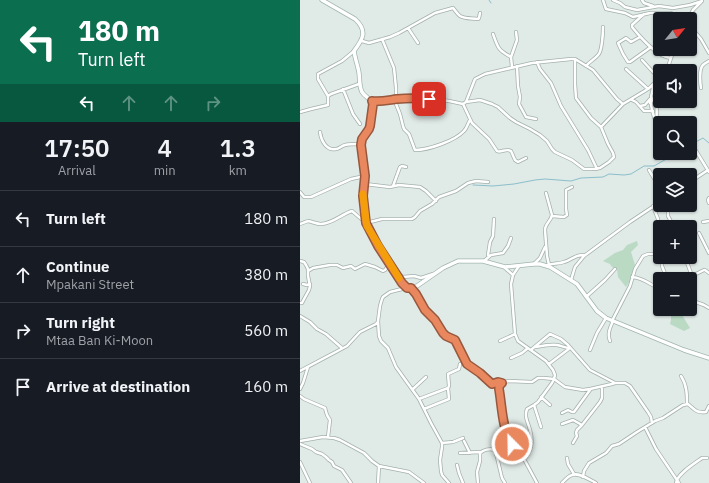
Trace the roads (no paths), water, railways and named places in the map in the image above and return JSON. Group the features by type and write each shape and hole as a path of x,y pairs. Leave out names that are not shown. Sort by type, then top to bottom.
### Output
{"street":[{"path":"300,112 311,108 328,105 328,96 318,79 318,74 342,61 354,51 362,41 363,30 359,23 322,0"},
{"path":"603,0 604,6 607,10 633,16 653,12"},
{"path":"613,0 631,9 637,10 659,6 673,8 685,6 702,0"},
{"path":"642,0 644,3 653,7"},
{"path":"685,6 694,10 702,0"},
{"path":"362,41 369,43 395,35 440,11 453,8 462,17 478,19 480,13"},
{"path":"644,14 632,25 632,27 651,47 664,56 671,58 668,64"},
{"path":"586,66 600,53 603,26"},
{"path":"408,28 418,43"},
{"path":"512,67 511,57 517,42 516,32"},
{"path":"493,34 500,50 511,57"},
{"path":"697,34 709,53"},
{"path":"640,37 631,42 626,38 618,43 628,62 651,47"},
{"path":"382,39 394,68 396,104 403,128 409,134 415,149 417,150 436,145 458,136 464,132 470,120"},
{"path":"354,51 359,72 359,84 363,94 372,101 381,102 396,99 420,98 464,103 480,100 495,105 516,122 540,135 555,152 572,160 584,169 597,169 606,164 614,156 601,127 591,118 576,98 575,59"},
{"path":"526,158 518,162 515,160 511,150 500,152 497,151 489,139 472,124 464,103 475,79 485,74 537,62 575,59 594,70 617,99 623,104"},
{"path":"642,60 653,72"},
{"path":"701,88 700,81 702,65 709,61"},
{"path":"537,62 540,69 551,84 561,106 588,150 597,169"},
{"path":"517,66 520,106 526,117 536,119"},
{"path":"626,69 648,89"},
{"path":"328,96 335,92 359,84"},
{"path":"601,127 623,104 652,87"},
{"path":"652,87 650,103 655,116"},
{"path":"343,89 353,114 360,124"},
{"path":"435,113 439,108 439,99"},
{"path":"631,99 644,111 654,113"},
{"path":"639,106 645,105 650,99"},
{"path":"650,103 653,100"},
{"path":"366,223 363,196 365,176 361,144 362,139 370,126 373,104 372,101"},
{"path":"654,113 657,108"},
{"path":"320,132 323,143 332,149 337,149 345,145 361,144"},
{"path":"697,153 708,171 697,178"},
{"path":"393,186 400,167 406,167"},
{"path":"649,170 653,177"},
{"path":"300,194 305,197 310,197 351,180 365,176"},
{"path":"366,223 382,219 412,219 420,210 436,201 441,196 456,191 468,183 488,182"},
{"path":"365,184 376,186 399,185 420,188 426,191 436,201"},
{"path":"552,216 567,216 566,190 572,187"},
{"path":"546,193 552,213 552,216 545,227 544,234 547,265"},
{"path":"709,198 709,203"},
{"path":"571,280 575,266 584,256 630,222 653,209"},
{"path":"300,224 308,221 318,224 325,224 352,211 366,223 402,283 416,294 425,310 435,320 443,333 455,340 468,366 480,373 492,384 509,381 532,382 540,378 554,379 565,387 583,390 602,387 614,383 625,383 630,386 648,412 652,423"},
{"path":"488,256 490,242 493,236 494,219"},
{"path":"703,222 709,221"},
{"path":"699,233 709,253"},
{"path":"483,262 488,256 503,252 508,246 511,238"},
{"path":"534,264 540,258 546,244"},
{"path":"610,341 608,337 609,332 627,293 635,269 644,256 653,254"},
{"path":"449,483 442,475 440,465 442,443 419,399 396,367 388,348 380,339 378,321 383,297 390,292 421,284 446,266 458,261 483,262 505,267 534,264 547,265 567,261 578,255 584,256"},
{"path":"300,261 305,263 310,284 310,288 302,303 300,303"},
{"path":"308,271 314,268 333,265 343,268 351,266 355,269 368,264 383,271 390,264"},
{"path":"547,265 577,284 586,297 606,318 684,350 709,358"},
{"path":"519,266 511,280 515,334 518,341 543,358 554,372 554,379 552,383 538,402 527,409 526,420 531,434 531,444 529,454 524,459"},
{"path":"505,267 513,275"},
{"path":"586,297 605,280 615,268"},
{"path":"697,274 704,270 709,273"},
{"path":"396,273 402,277 414,276 421,278 437,273"},
{"path":"632,277 641,279 653,285"},
{"path":"303,284 310,284"},
{"path":"697,303 709,308"},
{"path":"300,316 326,334 342,348"},
{"path":"590,350 597,333 606,318"},
{"path":"300,371 349,345 360,332 376,324 378,321"},
{"path":"500,341 515,334"},
{"path":"532,350 550,334 561,339 590,370 614,383"},
{"path":"532,350 541,345 571,348"},
{"path":"511,358 528,348"},
{"path":"549,364 571,348"},
{"path":"424,409 449,399 448,374 459,369 460,364"},
{"path":"300,389 308,366"},
{"path":"681,376 684,380 686,388 687,404 699,413 706,412 709,406"},
{"path":"412,389 426,377"},
{"path":"502,383 499,386 499,389 504,425 508,438 524,459 537,483"},
{"path":"572,443 577,436 576,430 582,425 600,402 602,398 602,387"},
{"path":"419,399 448,388"},
{"path":"562,413 568,410 572,412 575,411 590,389"},
{"path":"300,396 325,408 330,420 328,437"},
{"path":"541,397 550,405"},
{"path":"583,477 584,471 589,463 606,453 612,446 619,444 631,435 687,404"},
{"path":"534,405 541,427"},
{"path":"562,424 573,420 582,425"},
{"path":"645,427 656,449 679,483"},
{"path":"300,442 328,437 340,440 364,453 379,466 409,472 423,483"},
{"path":"442,443 464,440 470,453"},
{"path":"300,442 316,452 326,456 334,466 342,470 352,483"},
{"path":"460,453 494,450 504,445 512,444"},
{"path":"494,450 502,478 505,483"},
{"path":"478,483 477,472 480,461 480,452"},
{"path":"567,458 568,464 574,474 596,483"},
{"path":"676,479 702,458 706,458"},
{"path":"300,462 310,483"},
{"path":"457,465 463,483"},
{"path":"378,483 379,466"},
{"path":"562,483 574,474"}],"waterway":[{"path":"697,141 703,138 709,143"},
{"path":"473,185 493,186 545,179 571,181 581,178 603,177 609,174 624,175 631,174 644,166 654,166 665,160"}]}
